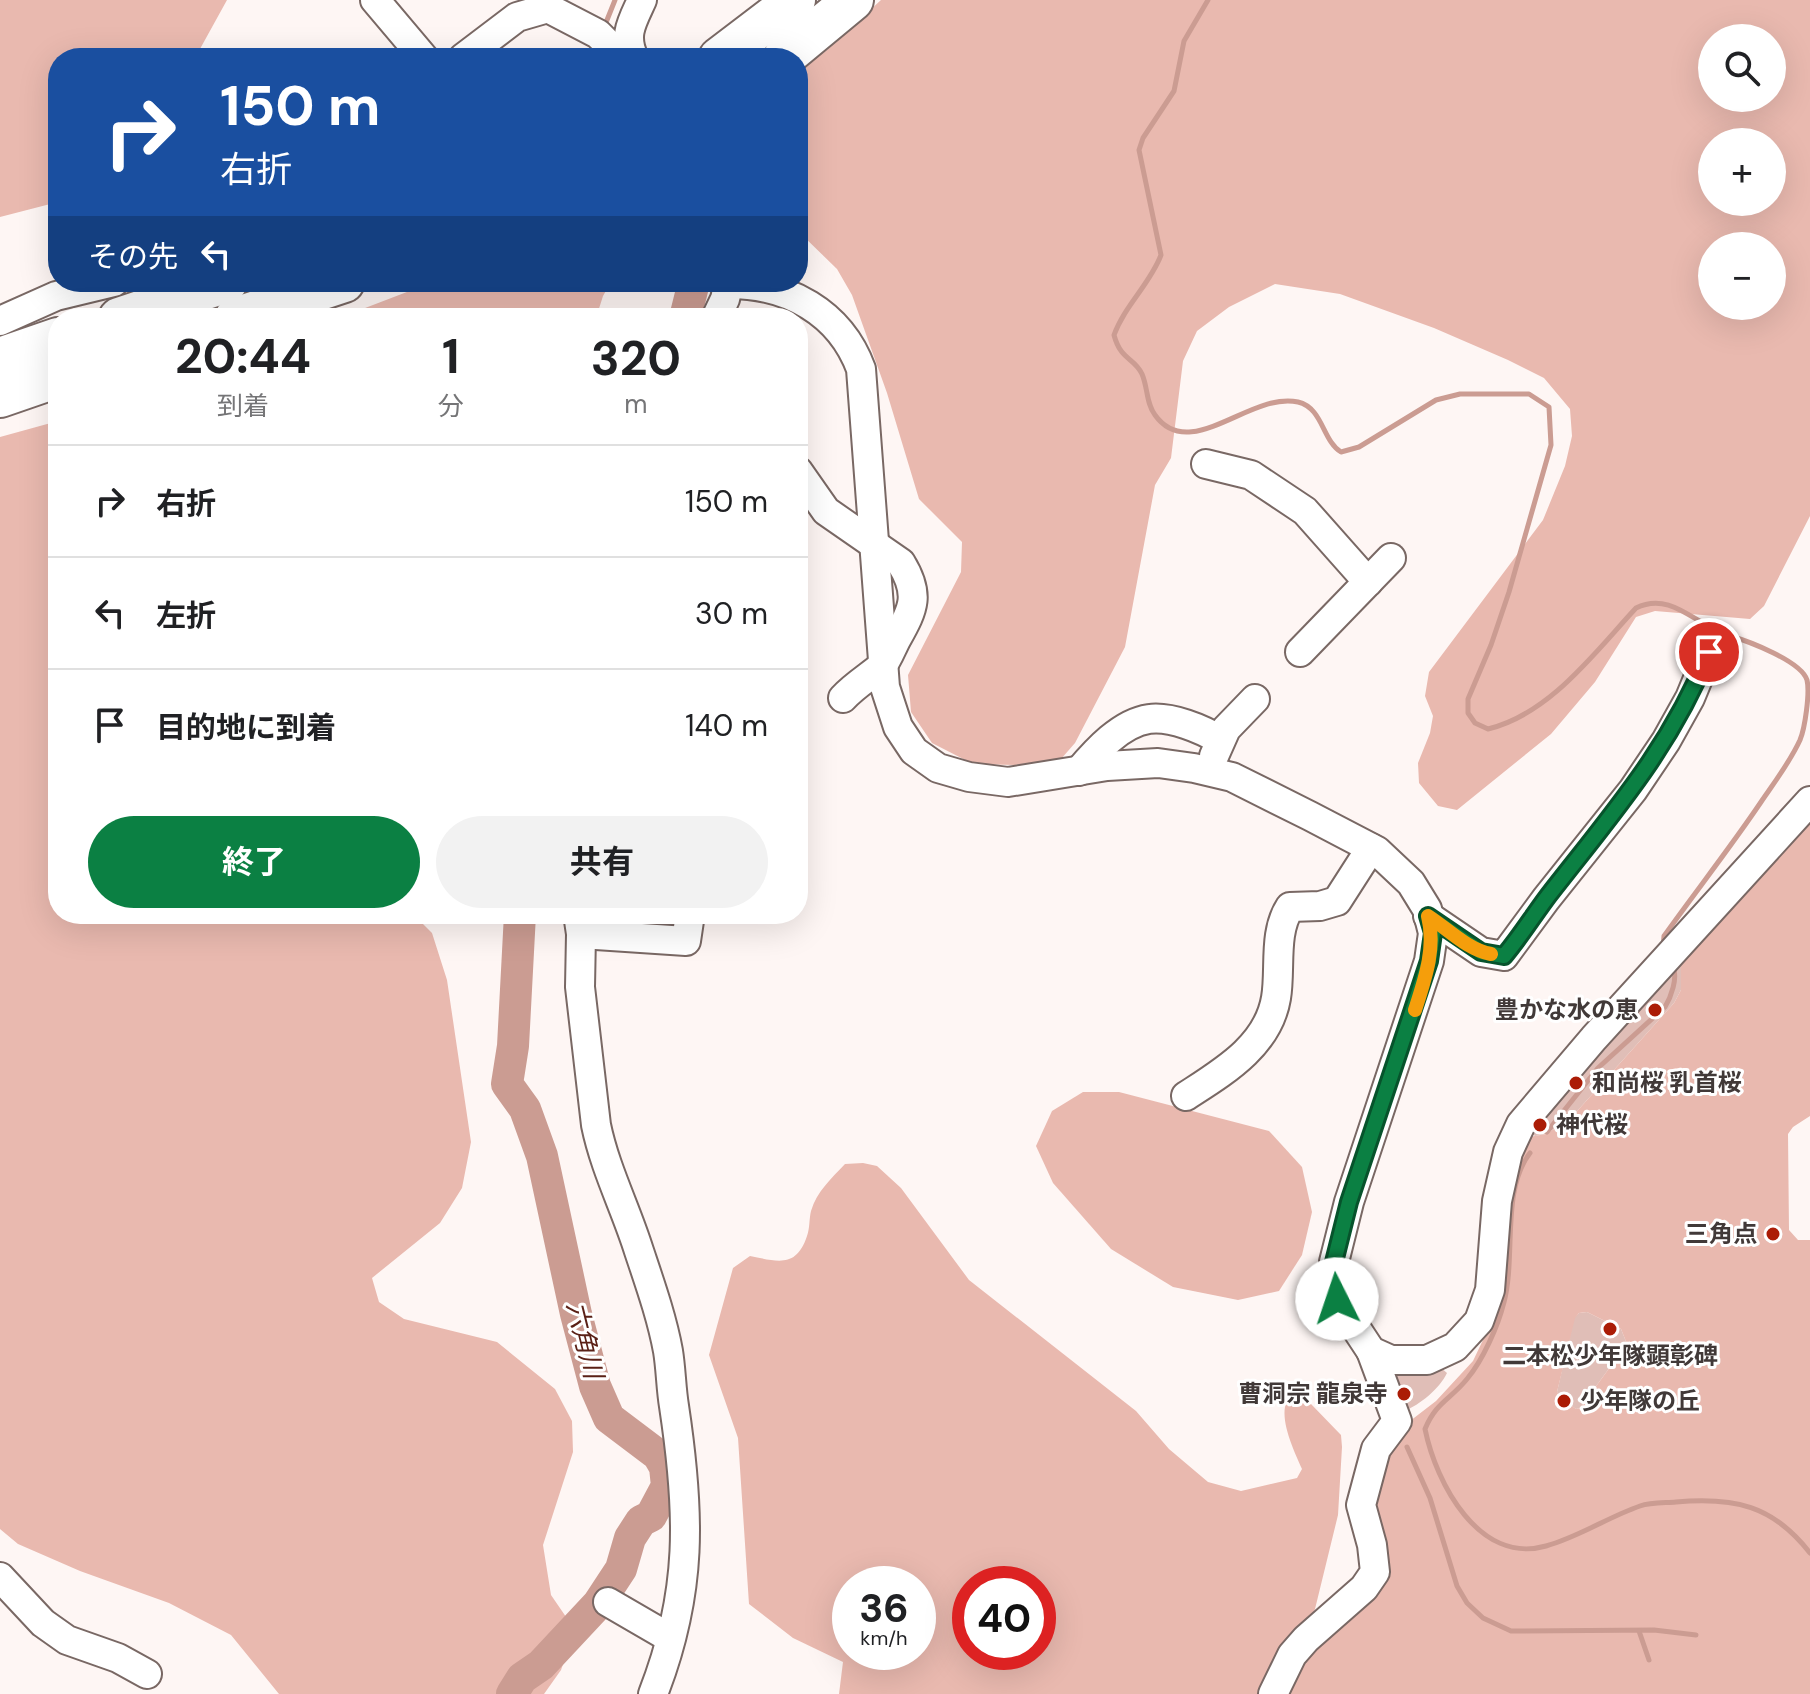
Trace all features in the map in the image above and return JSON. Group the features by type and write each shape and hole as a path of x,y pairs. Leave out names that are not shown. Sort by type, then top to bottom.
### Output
{"highway":[{"path":"732,48 795,0"},
{"path":"795,48 853,0"},
{"path":"149,308 197,292"},
{"path":"265,308 314,292"},
{"path":"0,358 48,341"},
{"path":"0,397 48,380"}],"street":[{"path":"375,0 416,48"},
{"path":"616,48 642,0"},
{"path":"472,48 508,8 563,7 611,48"},
{"path":"0,321 56,296 73,292"},
{"path":"763,292 791,307 816,307 833,321 855,351 861,369 875,545"},
{"path":"1206,464 1251,475 1305,511 1368,582"},
{"path":"808,485 826,511 901,563 909,576 914,596 907,622 883,665 868,674 843,698"},
{"path":"1300,652 1391,558"},
{"path":"1428,916 1481,952 1504,956 1633,790 1690,698 1709,652"},
{"path":"883,665 885,687 898,727 914,751 938,768 969,777 1008,782 1158,763 1232,777 1371,848 1411,883 1428,916 1433,933 1429,961 1349,1202 1334,1262 1337,1299 1371,1351 1397,1421 1376,1449 1361,1505 1372,1545 1375,1572 1364,1588 1292,1655 1273,1694"},
{"path":"1208,771 1226,729 1255,699"},
{"path":"1079,771 1095,752 1128,727 1149,719 1181,724 1220,740"},
{"path":"1371,1351 1391,1360 1427,1360 1455,1347 1479,1321 1490,1290 1497,1201 1508,1152 1521,1124 1594,1038 1810,801"},
{"path":"1186,1096 1237,1063 1262,1032 1276,999 1277,966 1285,915 1290,907 1320,906 1337,901 1371,848"},
{"path":"653,1694 683,1582 687,1539 685,1487 664,1337 639,1249 599,1143 580,987 579,924 686,941 689,924"},
{"path":"0,1577 43,1623 67,1640 118,1658 147,1674"},
{"path":"608,1602 670,1638"}],"shaded area":[{"path":"0,0 227,0 201,48 48,48 48,205 0,217"},
{"path":"881,0 1810,0 1810,516 1764,606 1750,619 1655,611 1636,617 1595,682 1551,734 1457,810 1438,806 1419,783 1418,763 1433,716 1425,696 1429,672 1543,520 1565,466 1572,436 1570,409 1544,378 1434,328 1340,294 1275,284 1229,307 1197,331 1183,361 1171,458 1155,485 1125,647 1075,743 1061,759 1015,765 973,764 932,743 911,712 908,675 961,572 962,542 919,499 887,393 852,295 837,269 808,241 808,64"},
{"path":"407,292 605,292 599,308 365,308"},
{"path":"48,424 48,924 423,924 432,933 447,980 471,1142 462,1188 440,1223 372,1278 379,1302 404,1319 497,1342 555,1389 572,1421 573,1452 543,1545 551,1595 575,1630 561,1670 544,1694 279,1694 231,1635 169,1603 80,1571 18,1544 0,1529 0,437"},
{"path":"1810,820 1810,1116 1788,1134 1789,1230 1798,1240 1810,1240 1810,1694 1282,1694 1296,1665 1371,1590 1374,1475 1401,1428 1436,1401 1473,1361 1501,1302 1515,1167 1529,1137 1546,1134 1570,1119 1674,1003 1681,990 1681,961","holes":["1587,1312 1621,1329 1627,1344 1580,1408 1576,1409 1557,1392 1575,1318 1579,1313"]},
{"path":"1681,961 1681,990 1674,1003 1570,1119 1546,1134 1532,1134 1559,1095"},
{"path":"1083,1092 1119,1092 1269,1131 1302,1167 1312,1212 1302,1255 1279,1291 1238,1300 1173,1287 1111,1249 1053,1183 1036,1146 1052,1111"},
{"path":"845,1164 877,1166 901,1188 969,1280 1136,1411 1169,1449 1208,1482 1241,1491 1297,1478 1302,1469 1290,1441 1285,1418 1288,1400 1294,1394 1310,1403 1341,1435 1338,1515 1315,1609 1262,1694 839,1694 842,1670 936,1670 936,1566 832,1566 832,1657 793,1638 749,1604 738,1438 709,1355 733,1268 750,1256 777,1261 797,1254 809,1230 811,1211 825,1186"},
{"path":"1587,1312 1621,1329 1627,1344 1580,1408 1576,1409 1557,1392 1574,1318 1579,1313"},
{"path":"1440,1367 1447,1373 1440,1384 1423,1400 1404,1411 1383,1369 1416,1374"}],"waterway":[{"path":"605,25 615,0"},
{"path":"1208,0 1184,41 1174,91 1143,138 1139,150 1161,255 1114,335 1120,350 1142,374 1155,415 1169,428 1186,432 1203,430 1261,406 1280,401 1298,402 1313,411 1341,452 1359,447 1436,400 1460,394 1529,394 1549,407 1551,445 1509,592 1468,699 1468,713 1475,723 1488,729 1532,710 1551,696 1588,662 1636,608 1649,604 1673,607 1718,631 1773,653 1795,666 1807,680 1805,719 1796,748 1664,936 1663,947"},
{"name":"六角川","path":"688,308 692,292"},
{"name":"六角川","path":"512,1694 522,1678 541,1665 598,1604 621,1569 630,1538 641,1521 651,1516 667,1486 665,1467 658,1455 609,1418 595,1386 542,1156 525,1109 507,1084 513,1046 519,924"},
{"path":"1547,1132 1598,1068 1665,1007 1674,982 1673,967"},
{"path":"1530,1153 1515,1186 1507,1284 1498,1321 1473,1371 1439,1407 1425,1429 1439,1473 1450,1495 1481,1532 1500,1543 1522,1549 1558,1542 1644,1505 1716,1501 1734,1503 1767,1514 1782,1524 1810,1553"},
{"path":"1407,1447 1430,1498 1457,1586 1467,1603 1483,1618 1511,1631 1654,1630 1696,1635"},
{"path":"1639,1631 1649,1660"}],"slow traffic":[{"path":"1415,1010 1429,961 1433,933 1428,916 1469,946 1491,954"}],"place":[{"name":"豊かな水の恵","path":"1655,1010"},
{"name":"和尚桜 乳首桜","path":"1576,1083"},
{"name":"神代桜","path":"1540,1125"},
{"name":"三角点","path":"1773,1234"},
{"name":"二本松少年隊顕彰碑","path":"1610,1329"},
{"name":"曹洞宗 龍泉寺","path":"1404,1394"},
{"name":"少年隊の丘","path":"1564,1401"}],"route":[{"path":"1337,1299 1334,1262 1349,1202 1419,998 1433,933 1428,916 1469,946 1481,952 1504,956 1633,790 1690,698 1709,652"}]}
